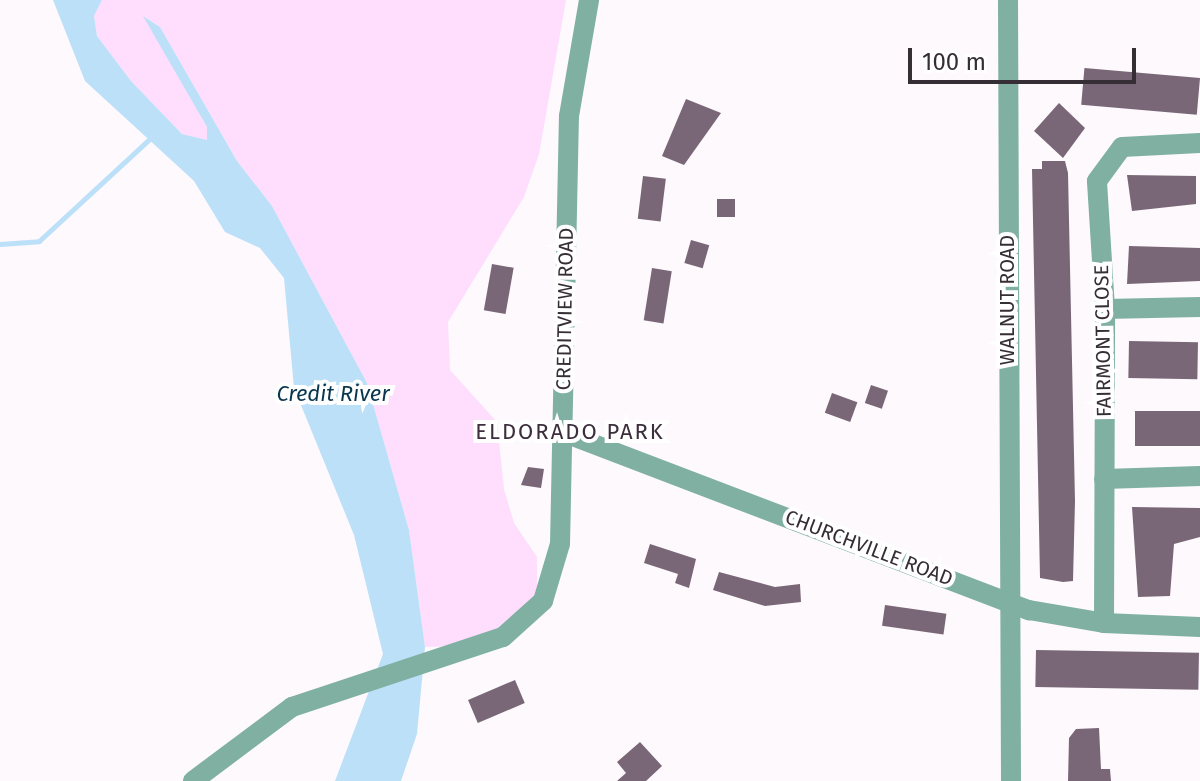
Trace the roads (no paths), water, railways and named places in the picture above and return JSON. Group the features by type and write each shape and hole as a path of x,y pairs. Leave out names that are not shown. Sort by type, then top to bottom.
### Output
{"street":[{"name":"CREDITVIEW ROAD","path":"193,781 265,722 357,681 503,637 543,601 560,544 569,116 589,0"},
{"name":"WALNUT ROAD","path":"1007,601 1008,0"},
{"name":"FAIRMONT CLOSE","path":"1104,623 1102,167 1136,144 1200,143"},
{"path":"1105,309 1200,307"},
{"name":"CHURCHVILLE ROAD","path":"562,432 1007,601 1104,623 1200,627"},
{"path":"1104,479 1200,476"},
{"path":"1007,601 1011,781"}],"water":[{"name":"Credit River","path":"53,0 102,0 94,16 97,36 131,81 182,134 207,140 207,127 143,16 160,27 237,161 272,206 367,383 409,530 425,647 417,734 401,781 335,781 383,654 354,535 294,388 284,278 260,248 225,232 194,181 85,81"}],"waterway":[{"path":"0,244 39,241 154,135"}],"district":[{"name":"ELDORADO PARK","path":"570,432"}]}
